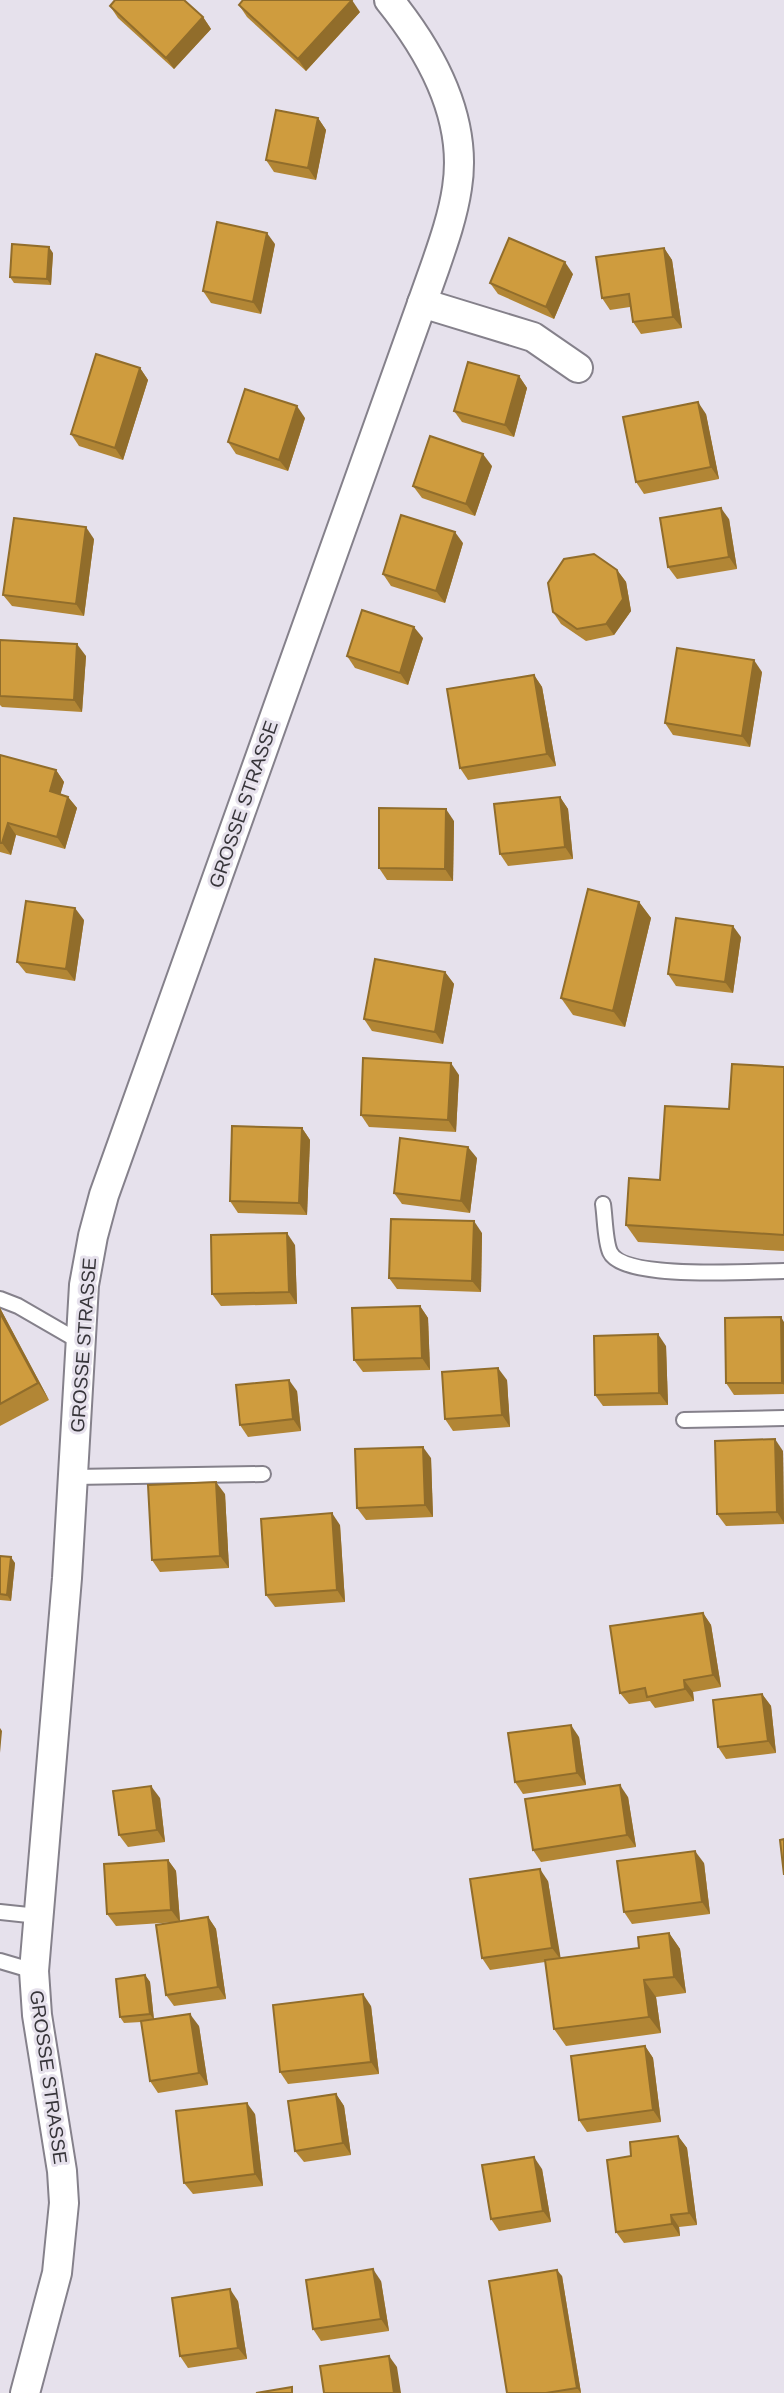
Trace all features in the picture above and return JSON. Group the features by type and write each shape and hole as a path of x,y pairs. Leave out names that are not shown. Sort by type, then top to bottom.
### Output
{"street":[{"name":"GROSSE STRASSE","path":"25,2393 57,2273 64,2203 62,2171 37,2014 34,1971 67,1578 84,1285 104,1195 453,210 459,165 458,139 451,109 426,52 389,0"},
{"path":"422,303 533,337 578,368"}],"lane":[{"path":"603,1204 610,1254 622,1265 668,1273 784,1270"},
{"path":"0,1299 82,1343"},
{"path":"684,1420 784,1418"},
{"path":"74,1476 263,1474"},
{"path":"0,1912 38,1916"},
{"path":"0,1961 34,1971"}],"building":[{"path":"115,0 184,0 203,17 166,58 110,6"},
{"path":"243,0 352,0 298,59 239,5"},
{"path":"276,110 318,118 308,168 266,160"},
{"path":"217,222 267,233 253,302 203,291"},
{"path":"509,238 565,262 546,307 490,283"},
{"path":"12,244 49,247 47,279 10,277"},
{"path":"664,248 673,317 633,322 629,294 602,298 596,257"},
{"path":"96,354 140,368 115,448 71,434"},
{"path":"468,362 519,376 505,425 454,411"},
{"path":"245,389 297,406 279,460 228,442"},
{"path":"698,402 711,467 636,482 623,417"},
{"path":"430,436 483,454 466,504 413,486"},
{"path":"721,508 729,557 668,567 660,518"},
{"path":"401,515 455,532 436,591 383,574"},
{"path":"14,518 86,527 76,604 3,595"},
{"path":"594,554 617,570 623,599 606,624 577,629 553,612 548,583 564,559"},
{"path":"362,610 414,627 400,673 347,656"},
{"path":"0,640 77,644 74,700 0,696"},
{"path":"677,648 754,660 742,736 665,723"},
{"path":"534,675 547,754 460,768 447,689"},
{"path":"0,755 56,770 50,791 68,797 57,837 8,823 0,843"},
{"path":"560,797 565,847 500,854 494,804"},
{"path":"379,808 446,809 445,869 379,868"},
{"path":"588,889 639,902 613,1011 561,998"},
{"path":"26,901 75,908 66,969 17,962"},
{"path":"676,918 733,926 725,982 668,974"},
{"path":"375,959 445,972 435,1032 364,1019"},
{"path":"363,1058 451,1063 448,1120 361,1115"},
{"path":"732,1064 784,1067 784,1235 626,1225 629,1178 660,1180 665,1106 729,1109"},
{"path":"232,1126 302,1128 299,1203 230,1201"},
{"path":"400,1138 468,1147 461,1201 394,1193"},
{"path":"391,1219 474,1221 472,1281 389,1278"},
{"path":"287,1233 289,1292 212,1294 211,1235"},
{"path":"420,1306 422,1358 354,1360 352,1308"},
{"path":"0,1313 38,1383 0,1404"},
{"path":"781,1317 782,1383 726,1383 725,1318"},
{"path":"658,1334 659,1393 595,1395 594,1336"},
{"path":"498,1368 502,1415 445,1419 442,1372"},
{"path":"289,1380 293,1419 240,1425 236,1385"},
{"path":"775,1439 777,1512 717,1514 715,1441"},
{"path":"423,1447 425,1505 357,1508 355,1449"},
{"path":"216,1482 220,1556 152,1560 148,1485"},
{"path":"332,1513 337,1590 266,1595 261,1519"},
{"path":"0,1556 11,1557 7,1595 0,1594"},
{"path":"703,1613 713,1675 684,1680 685,1689 647,1697 645,1688 620,1693 610,1626"},
{"path":"762,1694 768,1741 718,1747 713,1700"},
{"path":"571,1725 577,1773 515,1782 508,1733"},
{"path":"620,1785 627,1835 533,1850 525,1799"},
{"path":"151,1786 157,1830 119,1835 113,1791"},
{"path":"784,1839 784,1875 780,1840"},
{"path":"695,1851 702,1902 624,1912 617,1861"},
{"path":"168,1860 171,1910 107,1914 104,1864"},
{"path":"540,1869 552,1948 482,1958 470,1879"},
{"path":"208,1917 218,1987 166,1995 156,1925"},
{"path":"669,1933 674,1977 644,1980 649,2017 554,2029 545,1960 639,1948 638,1937"},
{"path":"145,1975 150,2014 120,2017 116,1979"},
{"path":"363,1994 371,2062 280,2072 273,2005"},
{"path":"190,2014 199,2073 150,2081 141,2021"},
{"path":"645,2046 653,2110 579,2120 571,2056"},
{"path":"336,2094 343,2143 295,2151 288,2101"},
{"path":"247,2103 255,2174 184,2183 176,2111"},
{"path":"678,2136 689,2213 671,2215 672,2224 616,2232 607,2160 631,2156 630,2142"},
{"path":"534,2157 543,2211 491,2219 482,2165"},
{"path":"373,2269 381,2319 313,2329 306,2280"},
{"path":"557,2270 577,2388 546,2393 507,2393 489,2281"},
{"path":"230,2289 238,2348 180,2356 172,2298"},
{"path":"389,2356 394,2393 324,2393 320,2366"},
{"path":"292,2387 292,2393 256,2393"}]}
